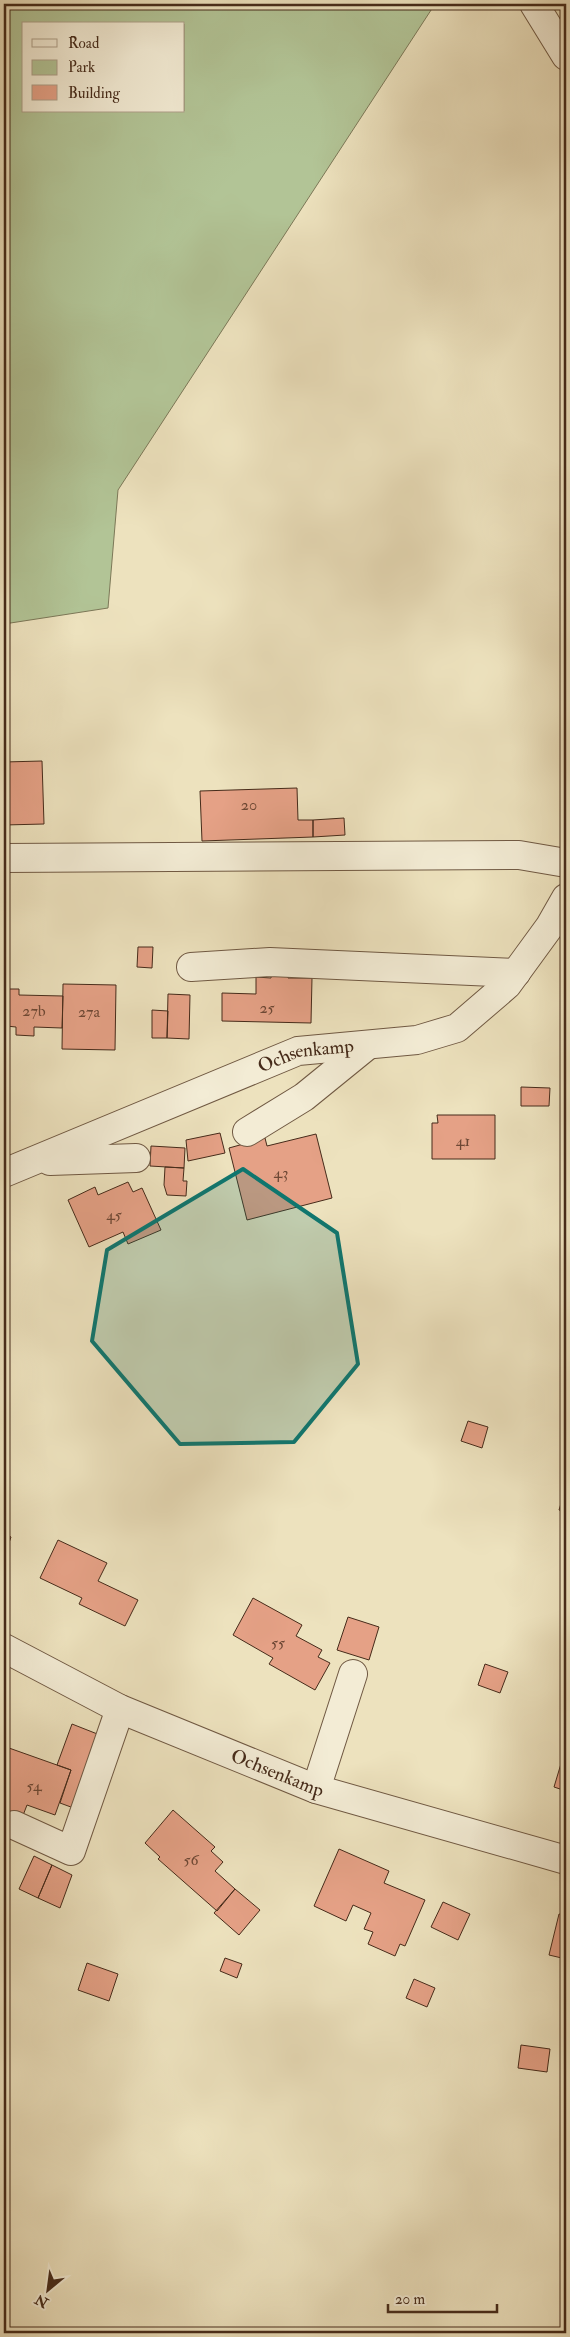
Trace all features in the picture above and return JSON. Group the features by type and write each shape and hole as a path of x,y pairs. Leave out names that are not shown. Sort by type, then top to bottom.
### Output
{"street":[{"path":"534,4 566,56"},
{"path":"4,858 519,854 566,863"},
{"name":"Ochsenkamp","path":"4,1173 298,1051 417,1040 457,1028 507,985 550,926 566,898"},
{"path":"191,967 270,962 516,973"},
{"path":"247,1132 304,1097 368,1045"},
{"path":"33,1161 136,1158"},
{"name":"Ochsenkamp","path":"4,1648 120,1709 316,1789 566,1860"},
{"path":"316,1789 353,1674"},
{"path":"14,1825 71,1851 120,1709"}],"highlighted area":[{"path":"243,1169 337,1233 358,1364 294,1442 180,1444 92,1341 107,1250"}],"green space":[{"path":"4,4 435,4 118,490 108,608 4,624"}],"building":[{"path":"42,761 44,824 4,825 4,762"},
{"path":"297,788 298,820 313,820 313,837 202,841 200,791"},
{"path":"344,818 345,835 313,837 313,820"},
{"path":"138,947 153,947 152,968 137,967"},
{"path":"272,967 288,968 288,978 312,978 311,1023 222,1021 222,993 256,994 256,977 271,978"},
{"path":"63,984 116,985 115,1050 62,1049"},
{"path":"6,989 19,989 19,995 63,996 62,1028 34,1027 34,1036 16,1035 16,1027 6,1026"},
{"path":"168,994 190,995 189,1039 167,1038"},
{"path":"152,1010 168,1011 167,1038 152,1038"},
{"path":"521,1087 550,1088 549,1106 521,1106"},
{"path":"437,1115 495,1115 495,1159 432,1159 432,1123 438,1123"},
{"path":"220,1133 225,1153 188,1161 186,1140"},
{"path":"316,1134 332,1198 247,1220 229,1148 265,1138 267,1146"},
{"path":"151,1146 185,1148 184,1168 150,1166"},
{"path":"165,1167 184,1168 183,1181 187,1181 186,1196 167,1195 164,1185"},
{"path":"128,1182 133,1192 142,1188 161,1230 128,1244 123,1232 89,1247 68,1200 95,1187 98,1195"},
{"path":"468,1421 488,1427 482,1448 461,1441"},
{"path":"566,1487 566,1512 559,1510"},
{"path":"4,1533 11,1537 4,1558"},
{"path":"58,1540 107,1563 98,1581 138,1600 125,1626 79,1604 82,1598 40,1578"},
{"path":"253,1598 302,1625 296,1636 322,1650 318,1657 330,1663 315,1690 269,1664 273,1658 233,1635"},
{"path":"348,1617 379,1627 369,1660 337,1650"},
{"path":"485,1664 508,1672 500,1693 478,1685"},
{"path":"72,1724 105,1737 79,1810 60,1803 71,1770 57,1765"},
{"path":"566,1747 566,1791 554,1787"},
{"path":"9,1748 71,1770 55,1815 27,1805 22,1818 4,1812 4,1749"},
{"path":"173,1810 215,1847 211,1851 223,1862 215,1871 235,1889 217,1911 158,1859 160,1857 145,1843"},
{"path":"339,1849 389,1871 384,1883 425,1900 405,1946 400,1944 395,1956 368,1944 373,1932 364,1929 371,1913 353,1905 346,1921 314,1906"},
{"path":"34,1856 52,1865 38,1898 19,1889"},
{"path":"52,1865 72,1875 60,1908 38,1898"},
{"path":"235,1889 260,1910 239,1935 214,1913"},
{"path":"443,1902 470,1914 458,1940 431,1927"},
{"path":"559,1914 566,1915 566,1959 549,1955"},
{"path":"225,1958 242,1964 237,1978 220,1971"},
{"path":"87,1963 118,1974 109,2001 78,1990"},
{"path":"414,1979 435,1988 427,2007 406,1998"},
{"path":"521,2045 550,2049 547,2072 518,2068"}]}
